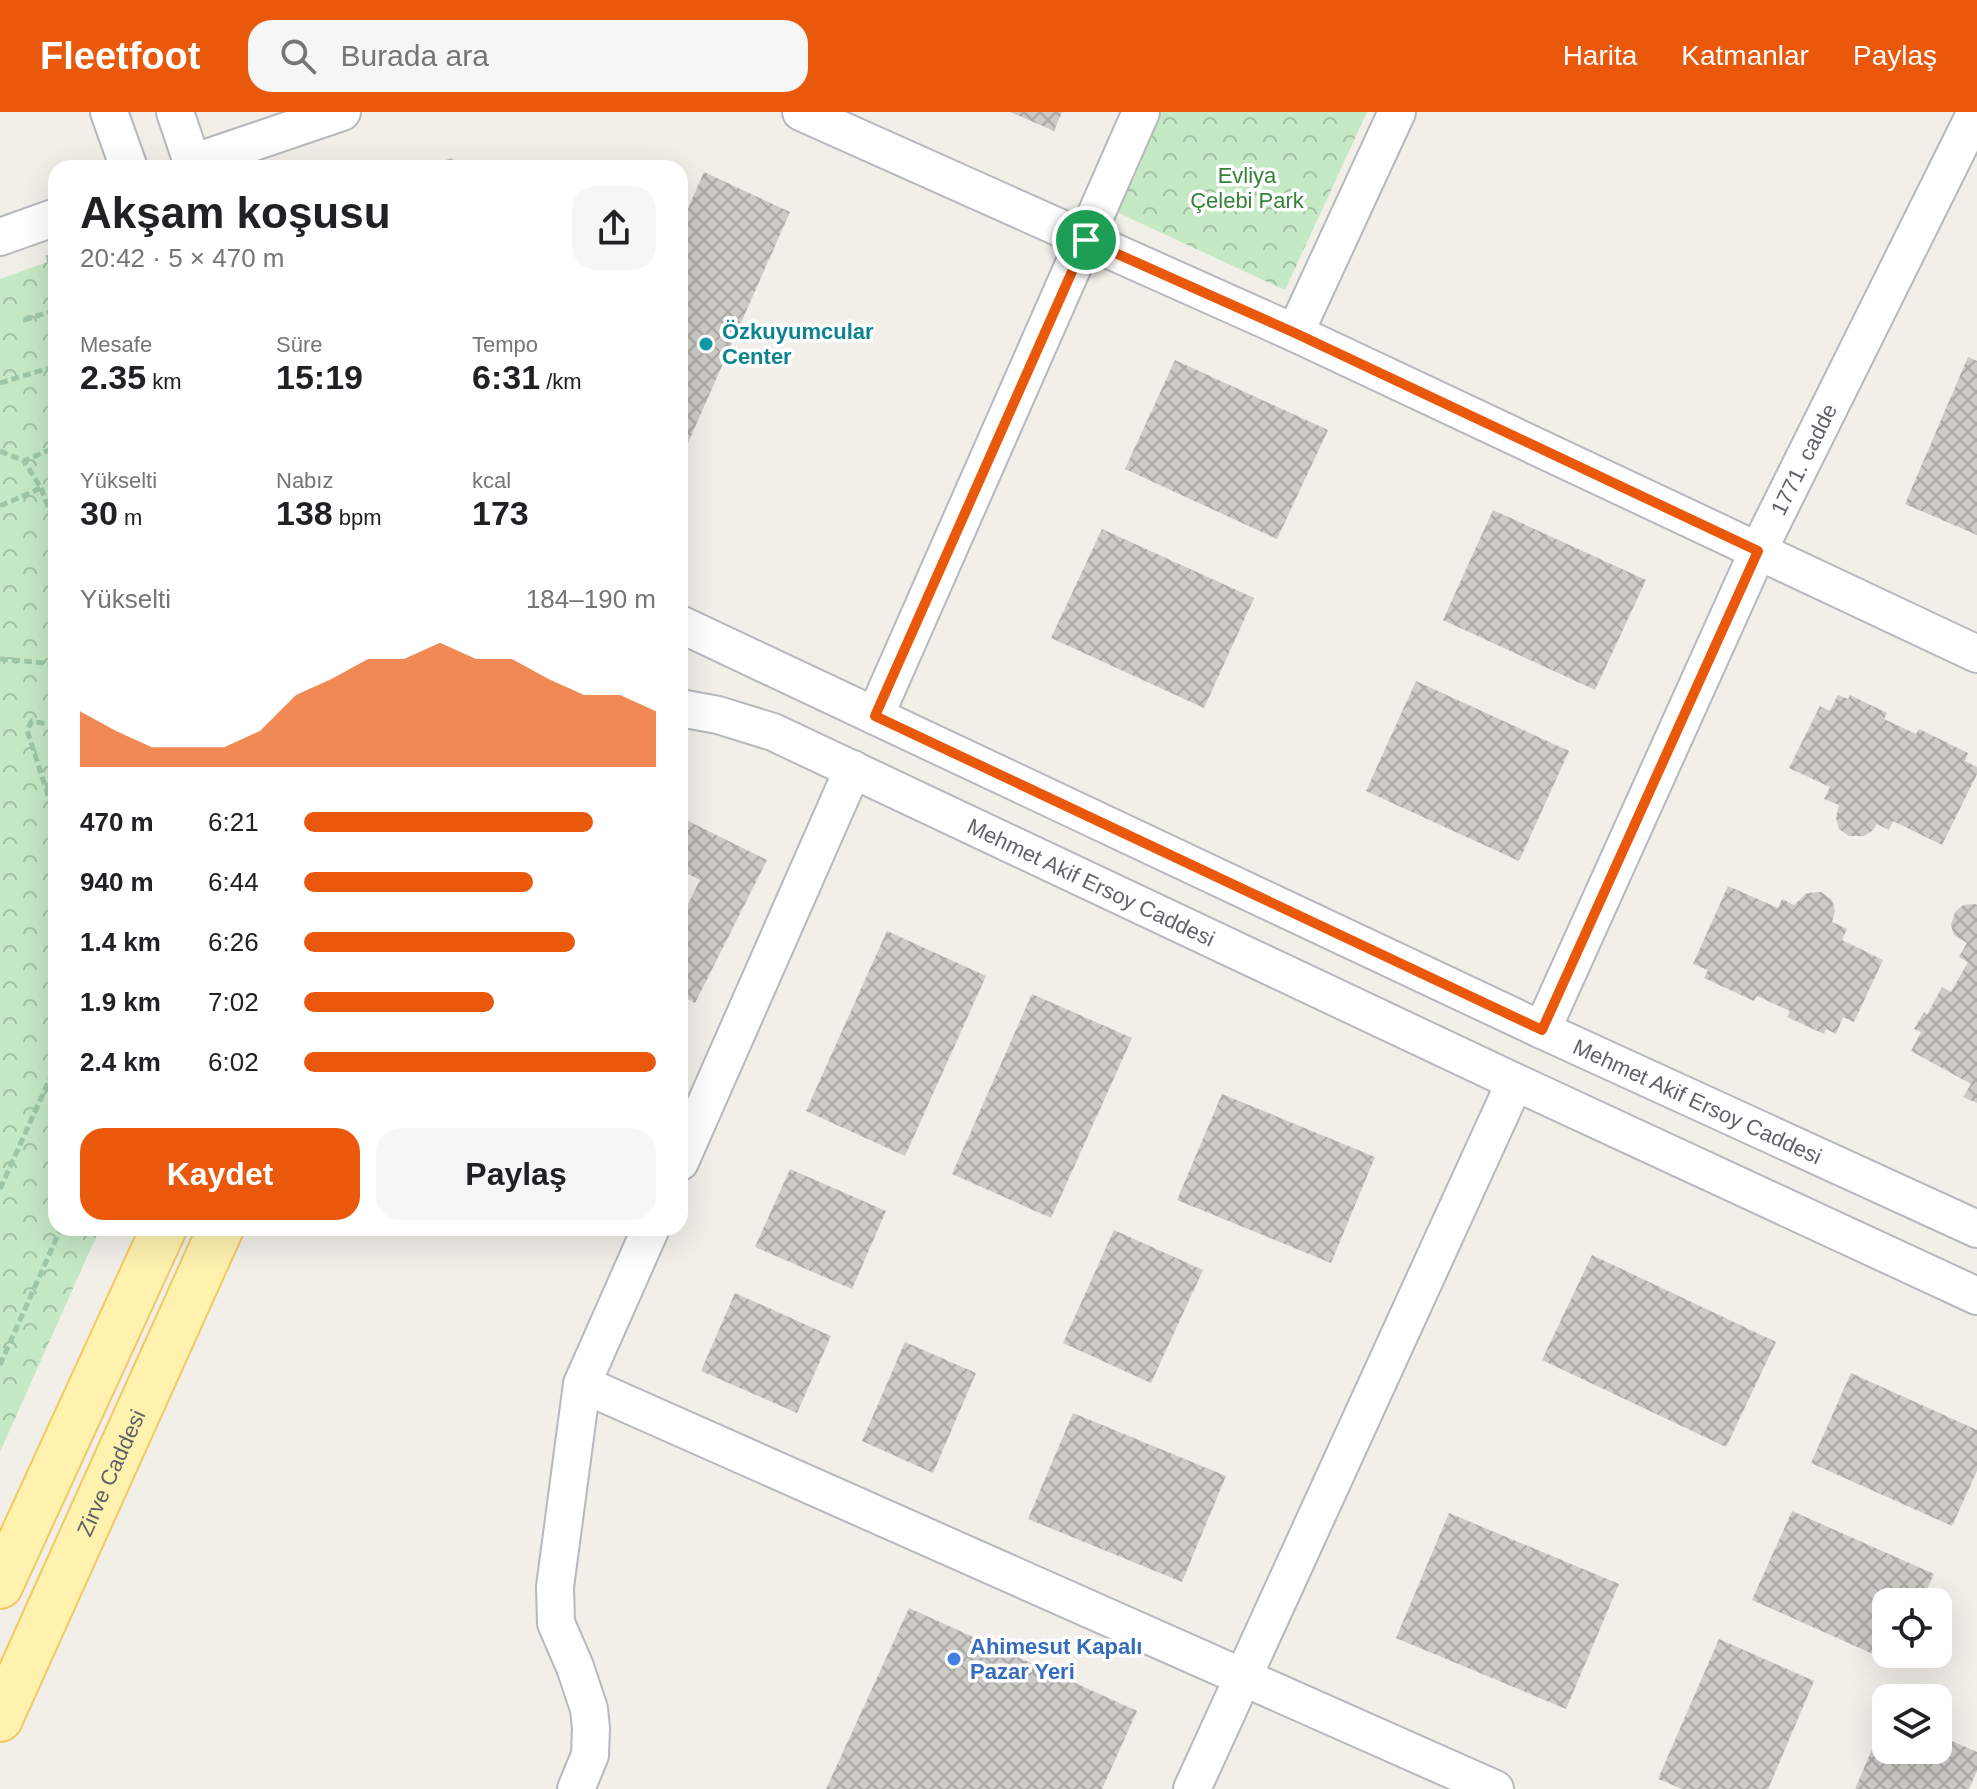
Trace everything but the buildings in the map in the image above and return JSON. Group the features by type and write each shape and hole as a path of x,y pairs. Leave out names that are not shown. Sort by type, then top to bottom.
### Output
{"main road":[{"path":"0,1586 160,1236"},
{"name":"Zirve Caddesi","path":"0,1719 217,1236"}],"street":[{"path":"109,112 126,160"},
{"path":"175,112 191,160"},
{"path":"210,160 342,112"},
{"path":"801,112 1295,333 1977,654"},
{"path":"875,716 1141,112"},
{"path":"1295,333 1397,112"},
{"name":"1771. cadde","path":"1542,1030 1758,551 1976,112"},
{"path":"0,237 48,220"},
{"name":"Mehmet Akif Ersoy Caddesi","path":"688,628 1542,1030 1977,1229"},
{"name":"Mehmet Akif Ersoy Caddesi","path":"688,709 773,732 1977,1296"},
{"path":"688,1144 853,769"},
{"path":"1192,1789 1515,1082"},
{"path":"576,1789 590,1755 591,1728 589,1709 575,1667 556,1623 555,1587 582,1384 647,1236"},
{"path":"582,1384 1495,1789"}],"path":[{"path":"24,320 48,312"},
{"path":"0,383 48,368"},
{"path":"24,461 48,450"},
{"path":"0,451 24,461 48,506"},
{"path":"0,506 41,488"},
{"path":"0,659 48,663"},
{"path":"48,724 32,721 27,730 48,795"},
{"path":"0,1189 48,1083"},
{"path":"0,1365 57,1236"}],"green space":[{"name":"Evliya Çelebi Park","path":"1158,112 1367,112 1285,290 1112,210"},
{"path":"48,262 48,1236 96,1236 0,1452 0,279"}],"place":[{"name":"Özkuyumcular Center","path":"706,344"},
{"name":"Ahimesut Kapalı Pazar Yeri","path":"954,1659"}],"route":[{"path":"1086,240 1295,333 1758,551 1542,1030 875,716 1086,240"}]}
